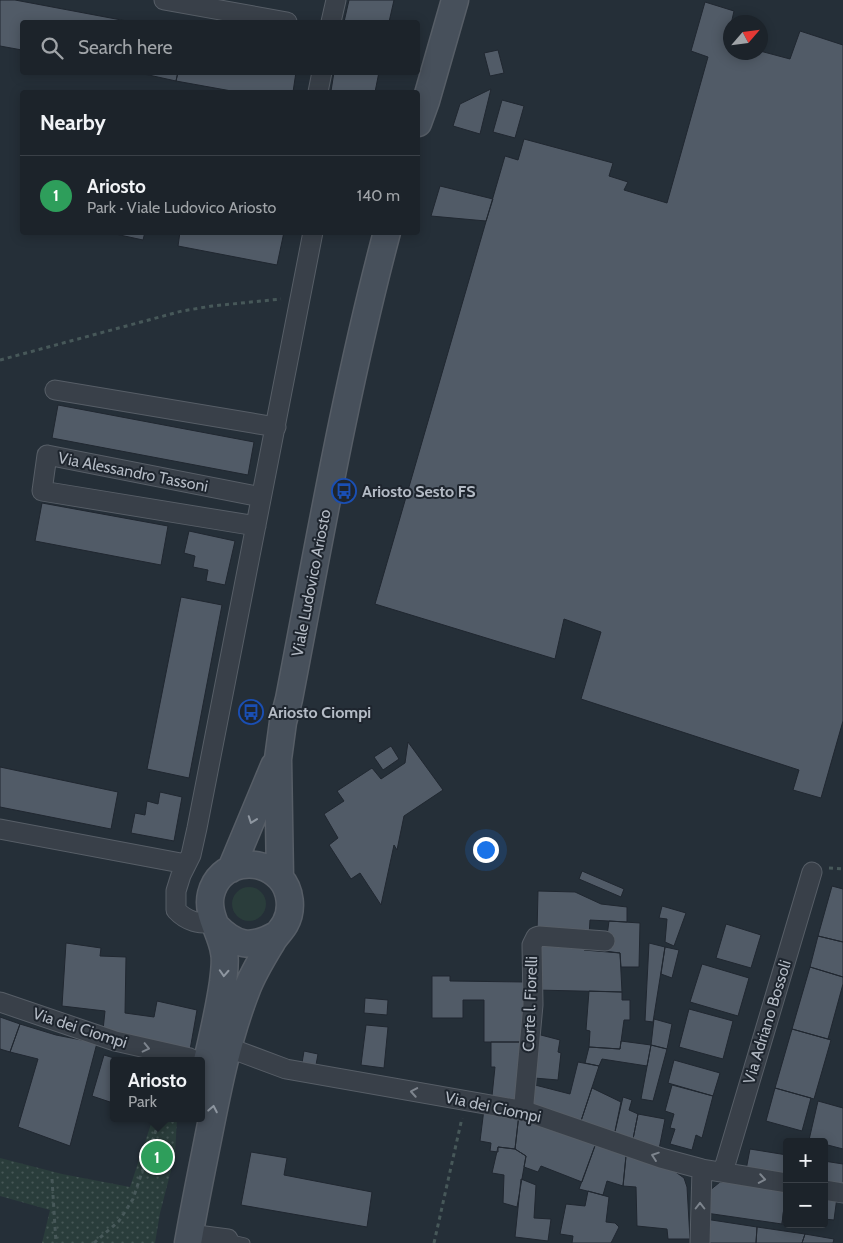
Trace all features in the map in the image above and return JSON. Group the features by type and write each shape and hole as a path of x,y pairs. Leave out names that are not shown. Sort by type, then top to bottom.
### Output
{"street":[{"path":"164,0 276,20"},
{"path":"332,20 336,0"},
{"path":"420,96 441,0"},
{"path":"420,118 455,0"},
{"path":"318,90 321,75"},
{"path":"276,935 264,942 251,944 237,942 225,936 215,924 201,924 184,919 176,910 176,891 191,855 198,828 312,235"},
{"name":"Viale Ludovico Ariosto","path":"205,1076 208,1055 276,935 285,924 290,904 287,890 280,878 278,759 283,722 329,488 386,235"},
{"path":"55,390 276,427"},
{"name":"Via Alessandro Tassoni","path":"256,526 42,491 47,455 261,497"},
{"name":"Viale Ludovico Ariosto","path":"205,1068 223,982 225,953 210,909 210,895 220,877 231,869 278,759"},
{"path":"0,828 186,864"},
{"path":"231,869 240,865 260,865 271,870 280,878"},
{"name":"Via Adriano Bossoli","path":"723,1172 812,872"},
{"name":"Corte l. Fiorelli","path":"525,1111 524,1103 533,1005 532,945 536,937 540,936 604,942"},
{"name":"Via dei Ciompi","path":"0,1002 115,1041 208,1055 525,1111 661,1158 702,1169 783,1182"},
{"path":"194,1122 182,1240 234,1242"},
{"name":"Viale Ludovico Ariosto","path":"182,1240 199,1122"},
{"path":"700,1243 702,1169"},
{"path":"828,1191 843,1193"}],"path":[{"path":"0,360 182,311 302,297"},
{"path":"434,1243 466,1100"},
{"path":"94,1243 120,1221 132,1199 159,1122"},
{"path":"52,1179 56,1243"}],"green space":[{"path":"249,887 256,888 261,892 265,897 265,911 261,916 256,920 249,921 242,920 237,916 233,911 232,904 233,897 237,892 242,888"},
{"path":"152,1122 177,1122 175,1155 160,1213 155,1243 42,1243 50,1210 0,1196 0,1158 62,1174 130,1187"}],"building":[{"path":"0,0 15,0 121,20 20,20 20,50 0,46"},
{"path":"349,0 394,0 389,20 344,20"},
{"path":"705,2 734,11 733,15 723,15 723,60 768,60 768,53 790,59 800,31 843,45 843,721 821,798 793,790 799,770 581,699 601,632 564,619 555,659 375,604 505,156 518,160 524,139 613,163 609,176 628,182 624,190 667,203 708,57 691,51"},
{"path":"498,50 504,73 490,76 484,53"},
{"path":"149,75 177,75 176,81"},
{"path":"177,75 296,75 293,90 226,90 176,81"},
{"path":"334,75 378,75 375,90 331,90"},
{"path":"491,89 480,134 453,126 460,104"},
{"path":"502,100 524,106 515,138 493,132"},
{"path":"440,186 493,199 486,221 431,216"},
{"path":"120,235 144,235 143,240"},
{"path":"180,235 283,235 277,265 178,246"},
{"path":"58,405 254,442 248,475 52,438"},
{"path":"42,503 168,526 161,565 35,541"},
{"path":"189,531 235,541 225,585 206,581 208,570 193,567 195,556 184,553"},
{"path":"181,597 222,605 189,778 147,769"},
{"path":"408,742 443,790 404,816 397,850 394,845 381,905 360,873 351,879 329,845 338,838 324,814 344,801 337,791 372,768 381,779 405,763"},
{"path":"391,746 399,759 383,770 374,757"},
{"path":"0,767 118,792 111,829 0,807"},
{"path":"160,792 182,797 174,841 131,833 135,813 145,815 147,801 158,804"},
{"path":"582,871 624,889 621,897 579,879"},
{"path":"832,886 843,889 843,942 818,936"},
{"path":"538,891 575,892 601,904 627,907 627,922 590,920 589,936 537,933"},
{"path":"662,906 686,913 674,946 665,942 667,919 659,918"},
{"path":"609,921 640,923 639,967 621,967 620,953 605,951"},
{"path":"726,924 761,935 751,968 716,958"},
{"path":"818,936 843,942 843,977 810,967"},
{"path":"537,940 585,945 584,950 620,953 622,992 536,990"},
{"path":"66,943 101,948 100,956 126,957 125,1013 154,1017 157,1001 197,1010 190,1050 103,1030 105,1011 62,1006"},
{"path":"649,943 665,947 653,1022 645,1021"},
{"path":"665,947 679,950 672,978 661,974"},
{"path":"702,964 749,978 738,1016 690,1002"},
{"path":"810,967 843,977 843,984 828,1039 792,1029"},
{"path":"432,976 450,976 450,981 525,982 524,1042 484,1042 484,1000 463,1000 463,1018 432,1018"},
{"path":"589,991 622,992 622,1000 630,1000 630,1020 624,1020 620,1049 589,1047 590,1031 586,1030"},
{"path":"365,998 388,1000 387,1015 364,1013"},
{"path":"689,1009 733,1021 723,1059 679,1047"},
{"path":"0,1017 20,1024 10,1052 0,1049"},
{"path":"654,1019 672,1024 667,1049 651,1045"},
{"path":"20,1024 56,1035 97,1043 70,1146 18,1127 38,1059 10,1052"},
{"path":"366,1025 388,1027 384,1068 361,1065"},
{"path":"792,1029 831,1040 814,1099 775,1088"},
{"path":"537,1034 560,1040 558,1052 561,1053 558,1080 534,1078"},
{"path":"621,1041 651,1045 647,1066 602,1059 599,1066 585,1063 589,1047 620,1049"},
{"path":"491,1042 524,1042 517,1100 492,1096 495,1067 491,1067"},
{"path":"651,1045 667,1049 653,1101 641,1099"},
{"path":"304,1051 318,1054 316,1065 302,1063"},
{"path":"104,1055 111,1057 110,1102 92,1096"},
{"path":"674,1060 720,1073 713,1096 668,1083"},
{"path":"578,1062 599,1066 581,1121 531,1106 535,1085 570,1094"},
{"path":"672,1085 713,1096 702,1138 696,1135 692,1150 670,1144 675,1129 670,1128 674,1114 665,1111"},
{"path":"592,1088 621,1102 614,1136 581,1121"},
{"path":"775,1088 811,1098 802,1131 766,1121"},
{"path":"623,1097 632,1100 629,1110 638,1114 632,1144 614,1136"},
{"path":"818,1101 843,1108 843,1149 828,1145 828,1138 809,1138"},
{"path":"484,1109 519,1114 515,1149 498,1147 498,1152 490,1151 491,1143 480,1141"},
{"path":"519,1114 596,1143 582,1182 541,1166 538,1172 524,1167 526,1156 515,1149"},
{"path":"638,1114 665,1119 659,1149 632,1144"},
{"path":"596,1143 626,1156 623,1186 607,1181 603,1195 579,1189"},
{"path":"498,1147 515,1149 526,1156 517,1207 503,1203 504,1175 492,1173"},
{"path":"750,1149 783,1154 783,1176 746,1170"},
{"path":"251,1152 287,1158 284,1175 372,1192 367,1227 241,1205"},
{"path":"626,1156 670,1168 684,1178 687,1187 690,1239 668,1239 667,1229 637,1226 636,1187 623,1186"},
{"path":"828,1162 843,1164 843,1186 828,1184"},
{"path":"521,1179 536,1185 534,1218 551,1219 548,1241 515,1237"},
{"path":"720,1182 770,1186 783,1189 782,1224 706,1213 709,1191"},
{"path":"588,1191 609,1197 606,1222 615,1223 619,1227 611,1243 572,1243 573,1236 560,1234 566,1204 585,1206"},
{"path":"828,1196 837,1197 834,1220 828,1219"},
{"path":"705,1219 757,1227 756,1243 704,1243"},
{"path":"757,1227 805,1234 802,1243 756,1243"},
{"path":"805,1234 834,1239 833,1243 802,1243"}],"place":[{"name":"Ariosto Sesto FS","path":"344,491"},
{"name":"Ariosto Ciompi","path":"251,712"},
{"name":"Ariosto","path":"157,1157"}]}
